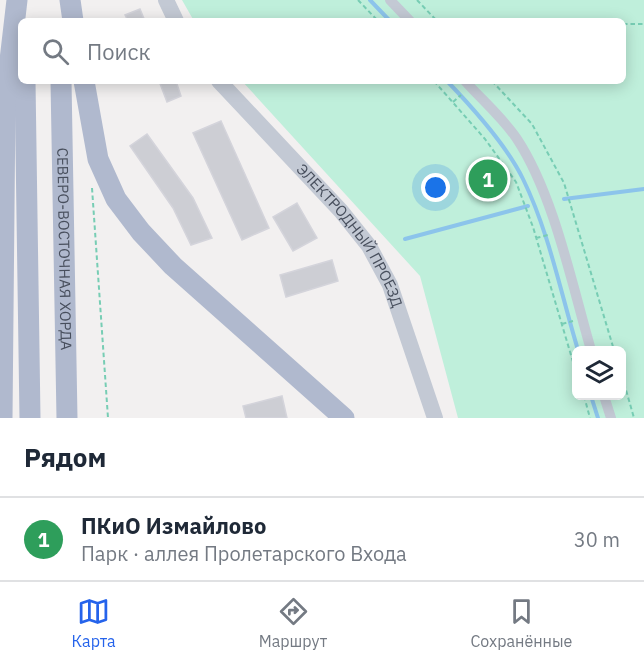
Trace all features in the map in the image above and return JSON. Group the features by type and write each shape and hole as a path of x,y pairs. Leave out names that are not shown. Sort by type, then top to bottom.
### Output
{"main road":[{"path":"2,418 5,103 18,0"},
{"path":"24,0 24,18"},
{"path":"59,0 60,18"},
{"path":"70,0 73,18"},
{"path":"25,84 30,418"},
{"name":"СЕВЕРО-ВОСТОЧНАЯ ХОРДА","path":"61,84 67,418"},
{"path":"85,84 99,159 116,199 141,232 173,266 337,412"},
{"path":"65,310 79,418"}],"street":[{"path":"166,0 175,18"},
{"path":"390,0 407,18"},
{"name":"ЭЛЕКТРОДНЫЙ ПРОЕЗД","path":"222,84 341,211 369,246 390,285 435,418"},
{"path":"468,84 516,137 533,166 546,197 590,346"},
{"path":"605,400 611,418"}],"path":[{"path":"358,0 375,18"},
{"path":"417,0 434,18"},
{"path":"626,24 644,24"},
{"path":"437,84 516,182 537,238 572,358"},
{"path":"495,84 532,124 549,152 566,191 613,346"},
{"path":"453,102 462,94"},
{"path":"99,159 91,193 108,418"},
{"path":"537,238 547,235"},
{"path":"562,324 572,321"},
{"path":"626,392 634,418"},
{"path":"585,400 590,418"}],"green space":[{"path":"182,0 644,0 644,418 458,418 420,276 245,84 626,84 626,18 192,18"}],"building":[{"path":"140,9 144,18 126,18 125,15"},
{"path":"160,84 177,84 181,96 167,102"},
{"path":"221,121 269,228 242,240 193,133"},
{"path":"147,134 193,198 212,238 191,245 173,208 130,146"},
{"path":"297,203 317,238 293,251 273,217"},
{"path":"332,260 338,281 286,297 280,275"},
{"path":"282,396 287,418 246,418 243,406"}],"waterway":[{"path":"370,0 387,18"},
{"path":"450,84 499,141 523,179 540,220 577,346"},
{"path":"564,199 644,189"},
{"path":"405,239 528,206"},
{"path":"592,400 598,418"}],"place":[{"name":"ПКиО Измайлово","path":"488,179"}]}
